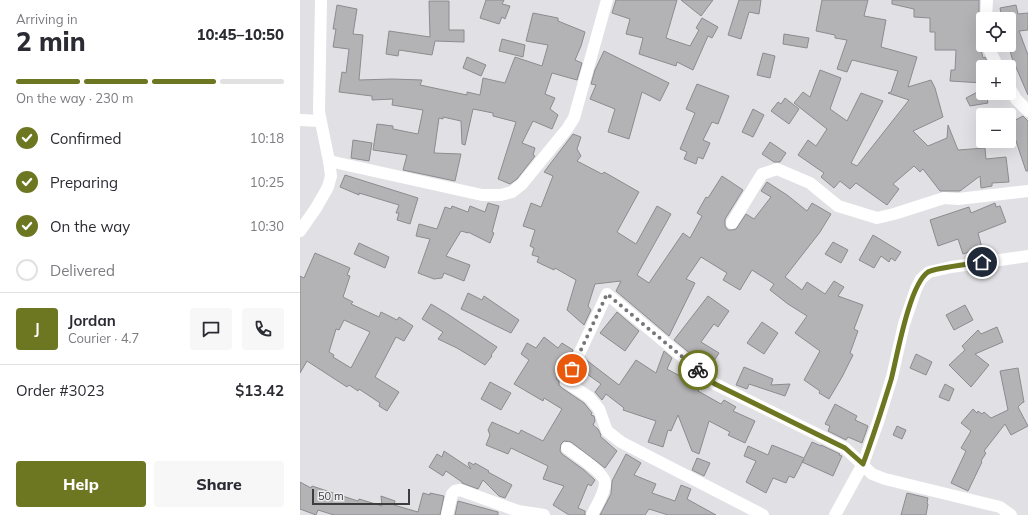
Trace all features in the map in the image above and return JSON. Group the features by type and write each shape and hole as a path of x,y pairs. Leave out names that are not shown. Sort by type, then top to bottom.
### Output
{"street":[{"path":"300,231 328,187 331,176 320,121 319,104 321,0"},
{"path":"329,161 482,194 501,195 512,192 522,184 567,129 574,118 607,0"},
{"path":"986,0 986,12"},
{"path":"1016,100 1028,111"},
{"path":"300,120 320,121"},
{"path":"732,223 762,174 777,169 810,183 838,206 877,218 944,198 958,199 1028,191"},
{"path":"835,515 863,464 892,378 904,324 921,279 929,272 951,267 1028,256"},
{"path":"763,515 621,442 607,431 599,409 590,397 566,382 607,294 715,384 845,448 872,474 885,480 1000,507 1011,515"},
{"path":"567,448 601,475 605,482 604,489 592,515"},
{"path":"447,515 452,494 455,491 460,490 518,511 544,515"}],"building":[{"path":"486,0 504,0 502,4 510,6 505,19 502,17 499,24 480,18"},
{"path":"616,0 677,0 666,38 690,46 699,30 696,28 702,18 718,27 712,38 708,36 693,70 677,62 676,66 639,54 643,38 626,34 630,19 612,13"},
{"path":"681,0 713,0 701,16"},
{"path":"739,0 761,0 759,14 749,12 741,39 728,35"},
{"path":"822,0 868,0 864,16 886,20 881,47 917,57 908,87 931,80 935,88 943,117 913,131 928,146 947,138 948,125 958,150 985,148 986,159 1006,157 1009,182 992,183 992,186 981,188 980,176 960,191 940,191 923,169 920,172 914,166 893,184 899,189 887,205 856,183 850,189 840,181 834,188 821,177 824,173 798,155 808,140 816,146 827,129 794,103 803,92 810,97 820,70 841,78 830,109 847,121 861,93 883,101 851,163 857,166 909,100 888,93 891,92 898,71 852,60 847,72 837,69 847,40 835,38 835,35 816,31"},
{"path":"892,0 979,0 979,12 976,12 976,52 982,52 983,58 985,57 986,60 976,60 976,83 950,81 951,70 955,70 956,50 935,50 935,32 930,32 930,18 914,17 914,9 892,4"},
{"path":"429,1 449,1 449,30 464,30 464,42 435,41 432,55 399,50 398,56 386,54 389,31 430,37"},
{"path":"337,5 357,9 353,34 363,35 359,80 422,80 420,85 467,95 467,92 480,95 483,78 505,83 515,57 542,66 548,45 526,41 533,13 558,18 558,21 585,32 575,60 582,63 577,80 552,73 545,94 555,98 550,109 558,115 552,129 533,121 522,143 535,148 533,155 535,156 517,179 510,184 498,179 516,122 493,116 493,113 473,109 465,145 462,144 461,121 443,117 443,119 439,118 434,153 461,154 455,181 403,170 407,155 373,150 377,124 393,126 393,129 418,134 423,110 392,105 393,99 372,100 372,96 339,92 342,72 346,73 349,49 333,47 336,29 333,29"},
{"path":"1016,5 1018,14 1028,13 1028,30 1019,31 1028,55 1028,95 1016,67 1016,60 1013,60 1010,52 1016,52 1016,12 1001,12 1000,8"},
{"path":"784,34 809,38 807,48 783,44"},
{"path":"502,39 525,45 523,57 499,51"},
{"path":"604,51 669,83 660,101 642,92 629,139 608,132 615,109 590,99 596,85 591,84 595,70"},
{"path":"763,53 775,56 770,78 757,75"},
{"path":"467,57 486,65 481,76 463,68"},
{"path":"697,84 729,96 718,124 712,122 703,140 710,143 703,159 698,157 696,164 684,159 687,152 680,149 695,113 686,109"},
{"path":"976,93 976,100 987,100 988,103 970,106 966,98"},
{"path":"785,98 799,109 789,124 771,111 778,102 781,104"},
{"path":"753,109 764,115 753,137 742,132"},
{"path":"1023,116 1028,121 1028,171 1026,171 1016,141 1016,120"},
{"path":"573,134 581,137 577,149 581,156 577,161 602,174 604,172 639,192 617,232 636,244 657,206 671,214 637,275 649,283 683,233 690,238 702,216 697,213 706,197 708,198 722,176 743,190 725,219 725,226 728,230 736,229 746,214 754,219 771,197 761,191 767,182 787,195 807,211 812,203 831,214 820,232 785,277 802,290 807,282 825,294 834,281 844,287 838,296 863,305 854,329 858,331 850,353 853,355 829,399 819,393 820,391 804,380 820,351 795,333 807,316 770,290 774,284 752,270 740,290 723,280 727,273 701,257 686,279 695,283 669,336 616,291 621,281 595,284 588,306 591,310 584,325 567,310 576,280 555,268 554,270 537,262 539,257 532,255 534,248 530,246 535,230 523,226 531,203 541,207 553,176 544,172"},
{"path":"353,140 372,143 369,161 351,158"},
{"path":"770,142 786,153 780,162 774,162 762,154"},
{"path":"345,175 418,198 410,224 397,220 399,213 396,213 399,205 359,193 359,195 340,187"},
{"path":"488,203 499,206 492,232 494,233 490,243 468,232 461,231 446,256 470,265 464,281 444,273 442,278 434,279 418,273 430,239 416,236 419,224 437,229 445,207 451,209 452,206 468,212 470,206 485,212"},
{"path":"995,203 996,207 1000,206 1006,222 978,233 982,248 963,254 958,239 938,246 930,220 969,207 971,213"},
{"path":"873,235 901,252 895,261 891,258 889,262 881,256 874,268 859,260"},
{"path":"833,242 848,250 841,263 825,254"},
{"path":"359,243 389,257 385,268 354,254"},
{"path":"315,253 350,268 347,275 350,276 343,297 353,302 351,304 379,317 381,312 397,320 399,317 413,326 404,341 396,337 375,377 399,392 387,411 379,406 380,403 359,389 358,391 349,385 347,387 307,361 300,373 300,276 304,278","holes":["344,320 370,332 351,368 333,357 334,355 329,352 336,329 339,330"]},
{"path":"468,293 482,300 484,296 519,320 511,333 461,309"},
{"path":"708,296 729,311 718,327 714,324 701,342 719,353 712,364 694,352 692,355 674,340"},
{"path":"431,304 497,347 485,365 457,348 438,339 443,332 422,319"},
{"path":"965,305 973,320 954,330 946,315"},
{"path":"617,312 639,331 625,351 600,333"},
{"path":"762,322 778,333 764,354 747,343"},
{"path":"997,327 1003,342 975,354 989,365 971,387 949,365 965,350 962,346 978,330 981,334"},
{"path":"544,337 558,348 562,343 573,350 562,372 556,379 559,381 559,385 562,388 584,403 592,413 591,415 594,416 595,421 593,425 598,429 601,435 600,436 617,451 605,468 571,442 564,441 561,444 560,451 562,454 595,480 591,486 588,484 578,508 585,511 585,515 569,515 553,505 564,486 543,479 548,466 511,448 508,454 486,445 490,435 488,430 492,422 519,434 521,430 543,441 562,409 544,398 543,401 514,384 529,360 521,354 527,343 536,348"},
{"path":"664,351 672,358 667,369 697,385 695,388 698,391 721,404 724,400 736,407 733,411 755,421 745,443 728,435 730,432 709,421 699,454 692,451 678,415 671,431 668,430 663,447 648,442 656,421 623,410 624,408 606,394 602,400 595,392 601,384 580,369 585,359 619,385 636,360 656,373"},
{"path":"916,354 932,362 926,375 910,368"},
{"path":"744,367 773,379 771,385 790,384 785,396 749,384 747,389 736,385"},
{"path":"1018,368 1024,402 1018,407 1028,426 1011,435 1005,424 984,451 986,453 968,491 951,483 966,451 961,448 971,431 961,423 973,409 977,413 978,411 982,414 984,412 991,418 1008,410 1000,371"},
{"path":"490,382 511,393 501,410 481,399"},
{"path":"945,384 954,389 949,401 939,397"},
{"path":"835,404 857,416 855,420 868,426 862,443 848,437 846,440 828,431 830,426 825,424"},
{"path":"897,426 906,430 902,439 893,435"},
{"path":"812,442 842,456 833,476 802,462 794,478 789,476 786,483 773,478 766,493 746,482 756,461 744,456 748,446 768,455 772,445 804,458"},
{"path":"444,451 471,469 468,464 469,462 474,465 475,463 512,485 505,498 499,496 483,480 478,489 462,483 446,471 443,476 429,467 437,454 442,457"},
{"path":"626,454 641,463 634,475 656,484 652,493 675,501 681,485 691,489 687,499 716,515 668,515 649,509 645,515 600,515 611,494 612,481"},
{"path":"697,458 710,463 704,476 692,470"},
{"path":"300,482 311,488 312,486 358,501 359,499 382,506 381,496 395,501 394,505 418,512 423,493 444,496 440,515 334,515 318,510 316,515 300,509"},
{"path":"907,493 928,498 926,515 901,515"},
{"path":"458,501 498,512 498,515 455,515"}],"way so far":[{"path":"572,369 607,294 698,370"}],"route":[{"path":"698,370 715,384 845,448 863,464 892,378 904,324 921,279 929,272 982,262"}]}
